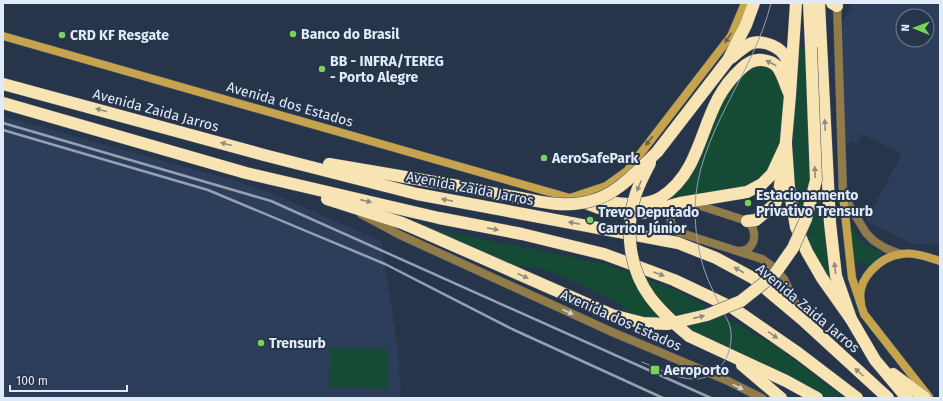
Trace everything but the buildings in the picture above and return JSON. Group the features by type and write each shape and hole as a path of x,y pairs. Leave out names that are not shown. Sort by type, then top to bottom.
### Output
{"highway":[{"path":"264,155 458,186 542,202 560,204 592,201 606,195 634,175 656,152 728,60 746,25 754,3"},
{"path":"747,221 756,220 775,204 780,193 786,145 796,3"},
{"path":"3,102 246,173 402,223 612,315 643,323 668,324 707,315 742,301 774,274 793,248 806,219 816,180 809,3"},
{"path":"819,3 830,223 836,276 851,319"},
{"path":"728,60 752,43 766,43 778,48 786,59 790,95"},
{"path":"570,198 642,204 651,202 672,190 677,186 690,165 716,100 732,77 748,62 756,59 772,62 778,68 790,95"},
{"name":"Avenida Zaida Jarros","path":"3,84 264,155 417,194 678,243 716,258 753,278 804,321 888,398"},
{"path":"570,198 604,210 644,213 684,203 747,192 762,184 772,174 786,145"},
{"path":"786,145 789,188 796,227 807,252 822,278 851,319 875,360 907,398"},
{"path":"656,152 640,184 634,200 629,237 635,269 650,298 663,313 689,336 786,381 817,398"},
{"path":"246,173 439,218 522,234 604,254 618,259 674,280 733,308 798,353 857,398"},
{"path":"729,354 781,398"},
{"path":"875,360 925,398"}],"street":[{"path":"570,198 606,186 627,171 730,36 745,3"},
{"path":"835,4 843,195 852,278 864,314 930,398"},
{"name":"Avenida dos Estados","path":"3,36 570,198"},
{"path":"843,195 866,233 874,241 885,248 900,254 919,255 940,260"},
{"path":"738,251 747,249 754,243 755,233 751,224 747,221 684,203 672,212 670,217 672,226 678,232 762,259 773,267 784,279 804,321"},
{"name":"Avenida dos Estados","path":"340,204 400,235 612,332 726,380 762,398"},
{"path":"864,314 860,298 865,279 869,273 884,260 900,254"}],"shaded area":[{"path":"853,3 940,3 940,245 913,244 866,221 902,154 862,134 857,144 851,141 848,146 845,144 843,22"},
{"path":"3,116 243,183 281,197 381,241 398,349 401,398 3,397"}],"green space":[{"path":"813,47 836,288 810,249 795,212 791,169 798,48"},
{"path":"764,66 776,72 787,98 784,132 777,156 769,171 750,187 644,209 680,190 693,167 716,107 746,70"},
{"path":"848,223 863,244 883,253 869,266 863,263 852,265"},
{"path":"425,227 608,265 678,291 782,350 844,398 826,398 791,378 695,333 634,315 614,300 547,270 513,265"},
{"path":"330,348 388,349 387,389 329,387"}],"tram line":[{"path":"642,362 674,375 696,379 706,377 715,372 724,362 728,354 731,341 730,325 706,275 696,232 695,209 698,182 705,156 715,130 752,55 763,29 771,3"}],"railway":[{"path":"3,123 271,201 711,398"},
{"path":"3,130 208,190 385,264 512,329 663,398"}],"place":[{"name":"Banco do Brasil","path":"293,34"},
{"name":"CRD KF Resgate","path":"62,35"},
{"name":"BB - INFRA/TEREG - Porto Alegre","path":"322,69"},
{"name":"AeroSafePark","path":"544,158"},
{"name":"Estacionamento Privativo Trensurb","path":"748,203"},
{"name":"Trevo Deputado Carrion Júnior","path":"590,220"},
{"name":"Trensurb","path":"261,343"},
{"name":"Aeroporto","path":"655,370"}]}
